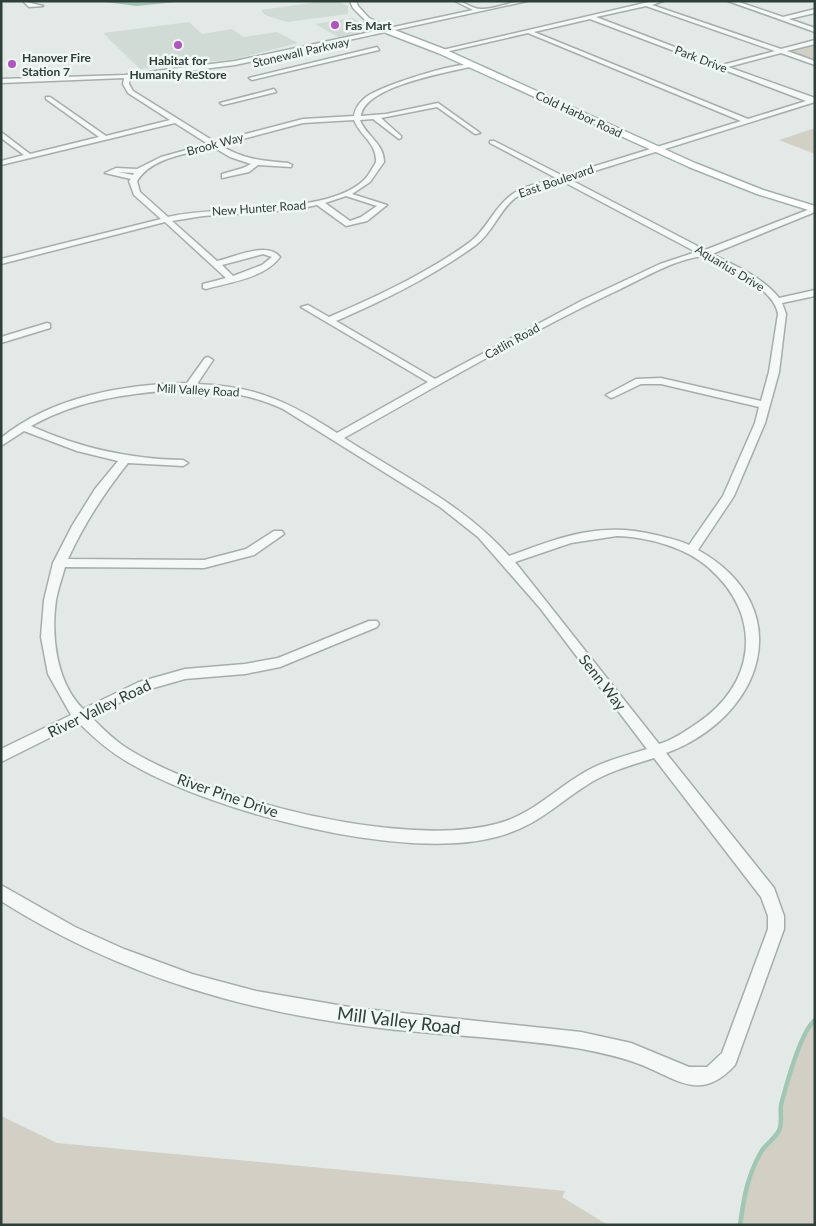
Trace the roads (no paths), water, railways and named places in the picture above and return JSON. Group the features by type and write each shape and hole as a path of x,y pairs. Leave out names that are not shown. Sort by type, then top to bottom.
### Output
{"main road":[{"name":"Cold Harbor Road","path":"353,1 355,7 367,19 388,31 442,51 654,149 735,183 815,209"}],"street":[{"path":"25,1 29,5 40,6"},
{"path":"457,1 480,11"},
{"name":"Stonewall Parkway","path":"1,81 128,75 215,66 305,52 388,31 525,1"},
{"path":"638,1 815,63"},
{"path":"442,51 662,1"},
{"path":"730,1 815,30"},
{"path":"783,19 815,11"},
{"name":"Park Drive","path":"590,17 813,101"},
{"path":"528,31 747,121"},
{"path":"722,67 815,42"},
{"path":"259,82 252,78 377,49"},
{"path":"305,52 327,61"},
{"path":"356,117 362,103 380,91 472,65"},
{"path":"128,75 126,84 130,92 232,156 257,163 288,165"},
{"path":"223,103 274,91 266,87"},
{"path":"48,98 105,138"},
{"name":"East Boulevard","path":"331,320 400,288 476,241 502,205 513,196 561,178 813,101"},
{"name":"Brook Way","path":"166,219 134,189 137,174 163,158 303,121 375,117 438,105 478,133"},
{"name":"New Hunter Road","path":"1,262 166,219 209,212 278,209 319,203 346,194 369,179 380,162 377,146 359,126 356,117"},
{"path":"375,117 399,137"},
{"path":"1,163 175,121"},
{"path":"1,134 30,157"},
{"name":"Aquarius Drive","path":"492,142 758,283 778,301 782,314 774,372 760,423 728,496 692,550"},
{"path":"225,176 246,170 257,163"},
{"path":"319,203 347,223 353,224 372,215 383,205 346,194"},
{"name":"Catlin Road","path":"336,438 544,323 802,205"},
{"name":"Catlin Road","path":"700,252 815,209"},
{"path":"166,219 232,278"},
{"path":"206,286 269,266 275,261 276,255 263,252 217,264"},
{"path":"778,301 815,293"},
{"path":"305,306 436,383"},
{"path":"1,340 47,326"},
{"path":"190,388 208,360"},
{"path":"611,395 639,381 661,380 764,405"},
{"name":"Mill Valley Road","path":"1,443 22,426 56,410 110,394 149,388 190,388 244,392 268,398 336,438"},
{"path":"22,426 67,445 124,460 183,463"},
{"name":"Senn Way","path":"336,438 467,522 506,561 552,615 762,886 773,903 776,929 755,985"},
{"name":"River Pine Drive","path":"124,460 92,500 59,563 48,609 49,653 58,682 80,716 103,739 145,765 236,801 311,821 354,829 416,835 467,836 510,827 546,808 584,780 600,771 677,743 696,732 727,708 738,694 751,663 754,648 753,628 741,594 725,573 692,550 651,536 632,533 600,533 576,538 506,561"},
{"path":"59,563 204,564 250,552 278,534"},
{"name":"River Valley Road","path":"1,756 117,696 162,679 185,674 245,669 273,664 372,624"},
{"name":"Mill Valley Road","path":"1,892 84,939 131,961 193,983 330,1013 388,1021 560,1037 601,1044 635,1054 682,1076 693,1078 709,1076 720,1070 729,1059 755,985"}],"waterway":[{"path":"740,1225 752,1170 763,1149 779,1132 781,1105 794,1060 809,1026 815,1020"}],"place":[{"name":"Fas Mart","path":"335,25"},
{"name":"Habitat for Humanity ReStore","path":"178,45"},
{"name":"Hanover Fire Station 7","path":"12,64"}]}
